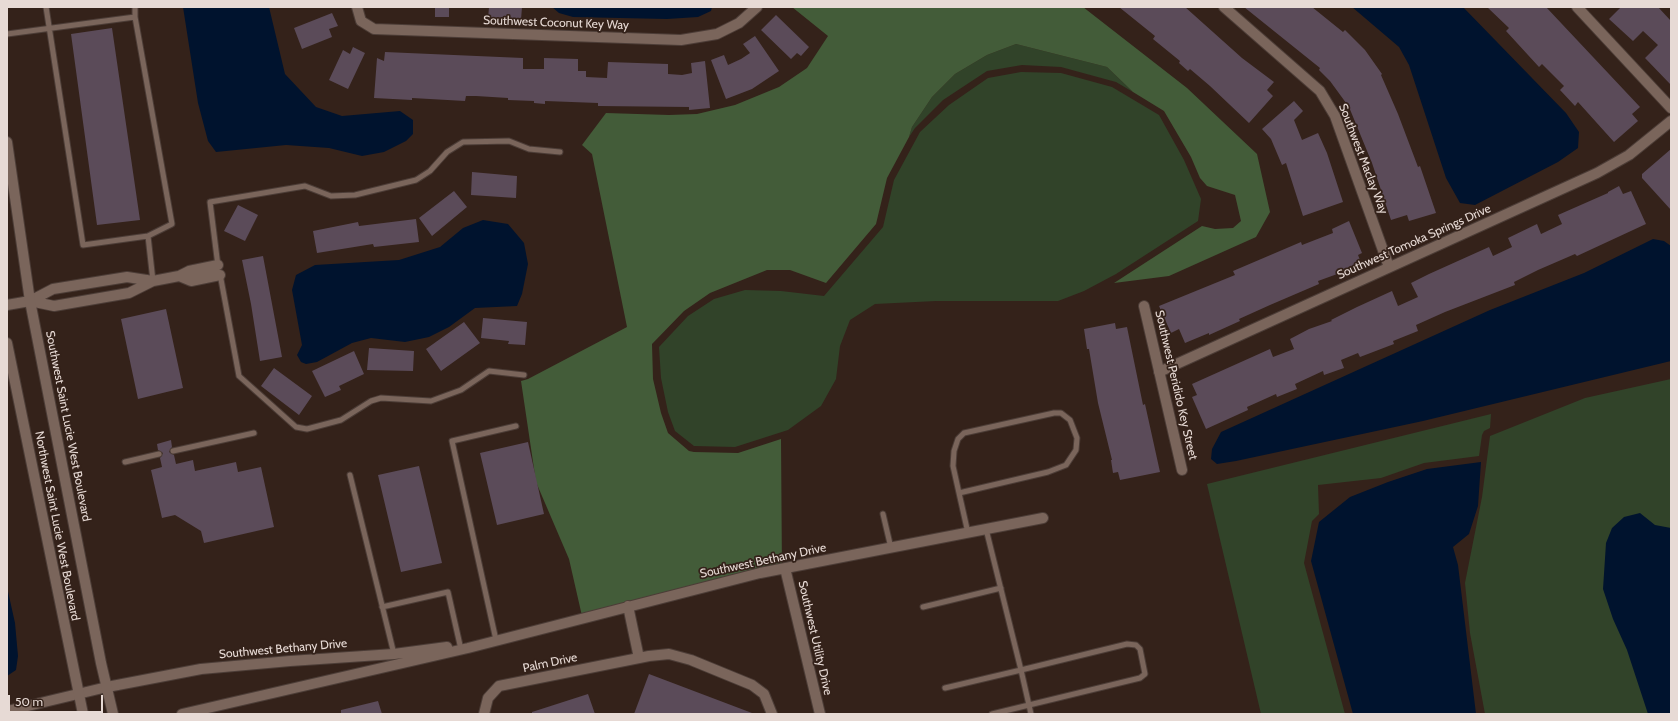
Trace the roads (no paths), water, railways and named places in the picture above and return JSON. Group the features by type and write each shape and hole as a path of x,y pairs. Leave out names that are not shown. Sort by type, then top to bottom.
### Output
{"street":[{"name":"Southwest Coconut Key Way","path":"357,7 361,21 374,29 681,40 717,34 739,23 757,7"},
{"name":"Southwest Maclay Way","path":"1224,7 1320,91 1335,116 1389,267"},
{"path":"1577,7 1671,108"},
{"name":"Southwest Tomoka Springs Drive","path":"1159,372 1597,173 1629,155 1671,121"},
{"name":"Southwest Saint Lucie West Boulevard","path":"7,142 30,301 113,714"},
{"path":"30,301 54,306 129,293 153,281 179,276 189,271 218,265"},
{"path":"179,276 191,281 220,275"},
{"path":"7,305 30,301 53,289 127,277 153,281"},
{"name":"Southwest Peridido Key Street","path":"1144,306 1182,470"},
{"name":"Northwest Saint Lucie West Boulevard","path":"7,343 82,714"},
{"name":"Southwest Bethany Drive","path":"182,714 468,648 628,606 785,568 1043,518"},
{"name":"Southwest Utility Drive","path":"785,568 820,714"},
{"path":"628,606 639,658"},
{"name":"Southwest Bethany Drive","path":"7,711 78,693 201,669 290,660 394,654 494,640"},
{"name":"Palm Drive","path":"484,714 488,698 499,686 639,658 669,654 691,660 752,684 764,694 772,714"}],"lane":[{"path":"46,7 83,245 148,236 172,224 134,17 135,7"},
{"path":"7,34 134,17"},
{"path":"524,375 489,371 461,390 431,402 382,398 371,400 341,420 307,429 296,427 239,376 218,265 210,202 305,186 331,196 355,195 416,180 430,171 447,152 463,142 509,141 529,149 560,152"},
{"path":"148,236 153,281"},
{"path":"959,493 1048,472 1066,465 1076,450 1076,438 1070,420 1061,413 1054,413 964,434 958,439 954,451 953,466 959,493 968,533"},
{"path":"494,640 452,441 516,426"},
{"path":"173,451 254,433"},
{"path":"125,462 159,454"},
{"path":"350,475 394,654"},
{"path":"883,514 891,548"},
{"path":"986,529 1031,714"},
{"path":"923,607 1001,588"},
{"path":"382,607 448,592 460,645"},
{"path":"945,688 1127,644 1136,645 1140,648 1145,668 1145,674 1140,678 992,714"}],"water":[{"path":"183,7 269,7 285,74 316,107 342,116 400,111 413,120 413,134 406,141 384,152 362,156 329,148 286,145 216,152 208,141 198,103"},
{"path":"552,7 712,7 711,11 698,17 667,19 573,17 559,13"},
{"path":"1352,7 1463,7 1566,113 1579,132 1578,148 1558,162 1475,205 1460,203 1446,178 1409,65 1399,47"},
{"path":"483,220 508,224 524,243 528,264 522,294 517,306 475,308 449,327 429,337 405,342 371,338 352,343 317,362 306,364 301,362 297,355 302,345 292,290 296,275 315,265 399,260 440,247 463,228"},
{"path":"1653,239 1664,241 1671,246 1671,361 1423,421 1236,461 1217,464 1211,459 1212,449 1221,432 1490,310 1584,273"},
{"path":"1481,462 1478,506 1469,534 1453,547 1458,565 1476,714 1353,714 1311,561 1319,522 1350,497 1388,482 1427,469"},
{"path":"1640,513 1655,525 1671,528 1671,714 1648,714 1627,650 1613,619 1603,589 1606,543 1612,528 1624,517"},
{"path":"7,587 15,623 18,656 16,670 7,676"}]}
